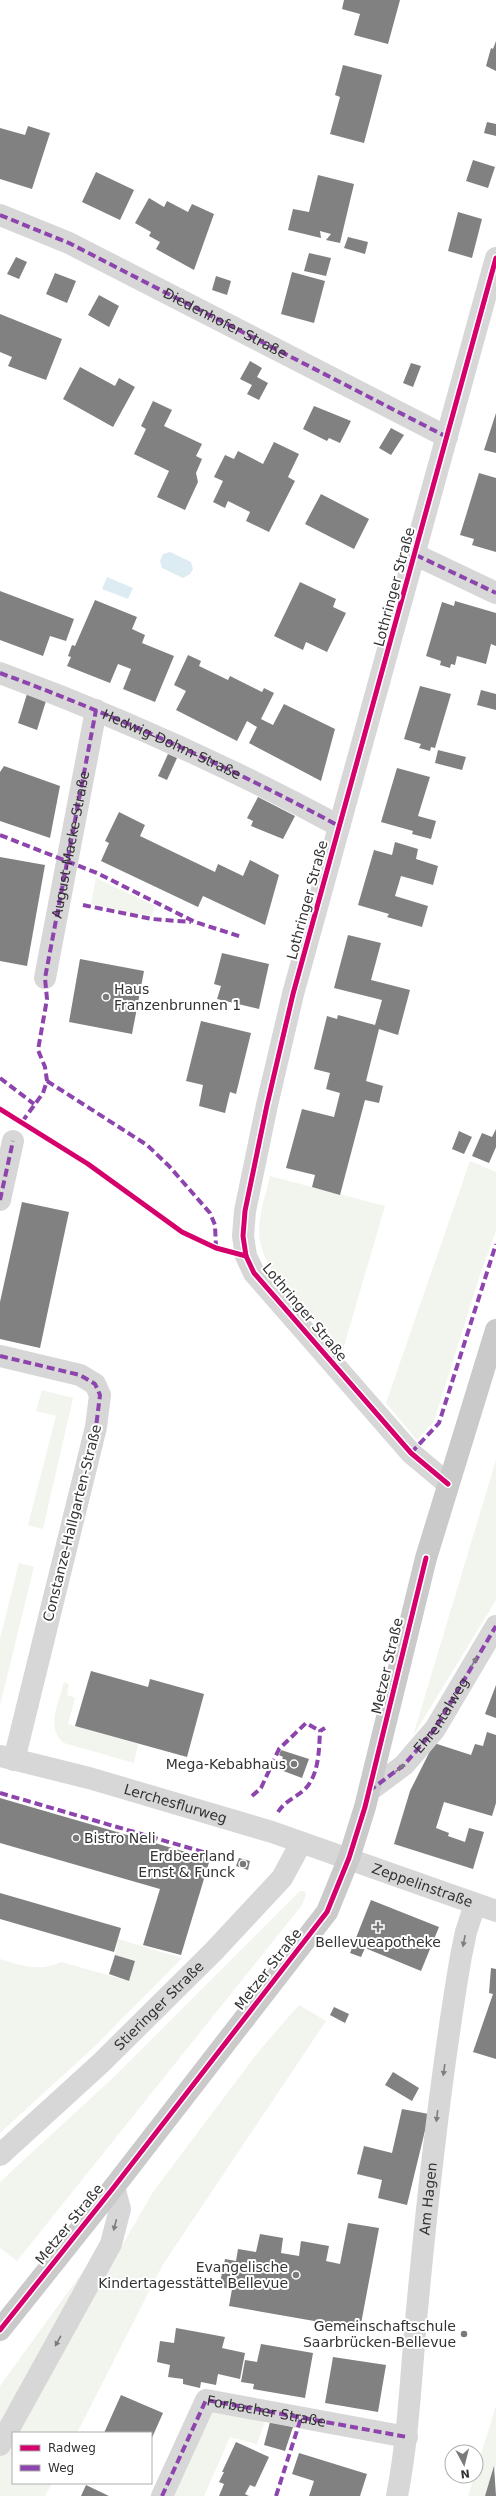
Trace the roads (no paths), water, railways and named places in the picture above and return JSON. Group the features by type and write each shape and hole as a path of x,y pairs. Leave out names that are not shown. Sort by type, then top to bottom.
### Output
{"main road":[{"name":"Metzer Straße","path":"0,2330 114,2188 321,1922 327,1912 350,1858 369,1791 426,1558 448,1484 469,1424 496,1330"}],"street":[{"name":"Diedenhofer Straße","path":"0,215 69,243 447,436"},
{"name":"Lothringer Straße","path":"448,1484 411,1453 254,1273 246,1256 244,1236 245,1211 267,1105 293,994 416,555 496,258"},
{"path":"416,555 492,591"},
{"name":"Hedwig-Dohm-Straße","path":"0,673 96,710 230,770 339,826"},
{"name":"August-Macke-Straße","path":"45,978 96,710"},
{"path":"0,1200 13,1141"},
{"name":"Constanze-Hallgarten-Straße","path":"0,1356 80,1375 95,1384 100,1395 96,1427 7,1758"},
{"name":"Ehrentalweg","path":"369,1791 404,1765 435,1728 496,1626"},
{"name":"Lerchesflurweg","path":"7,1758 102,1782 350,1858"},
{"name":"Stieringer Straße","path":"0,2155 103,2061 218,1946 282,1878 301,1843"},
{"name":"Zeppelinstraße","path":"350,1858 496,1911"},
{"name":"Am Hagen","path":"397,2496 407,2437 416,2318 435,2137 461,1956 466,1932 475,1904"},
{"path":"0,2445 111,2244 120,2209 114,2188"},
{"name":"Forbacher Straße","path":"162,2496 206,2400 407,2437"}],"place":[{"name":"Haus Franzenbrunnen 1","path":"106,997"},
{"name":"Mega-Kebabhaus","path":"294,1764"},
{"name":"Bistro Neli","path":"76,1838"},
{"name":"Erdbeerland Ernst & Funck","path":"243,1864"},
{"name":"Bellevueapotheke","path":"378,1927"},
{"name":"Evangelische Kindertagesstätte Bellevue","path":"296,2275"},
{"name":"Gemeinschaftschule Saarbrücken-Bellevue","path":"464,2334"}]}
